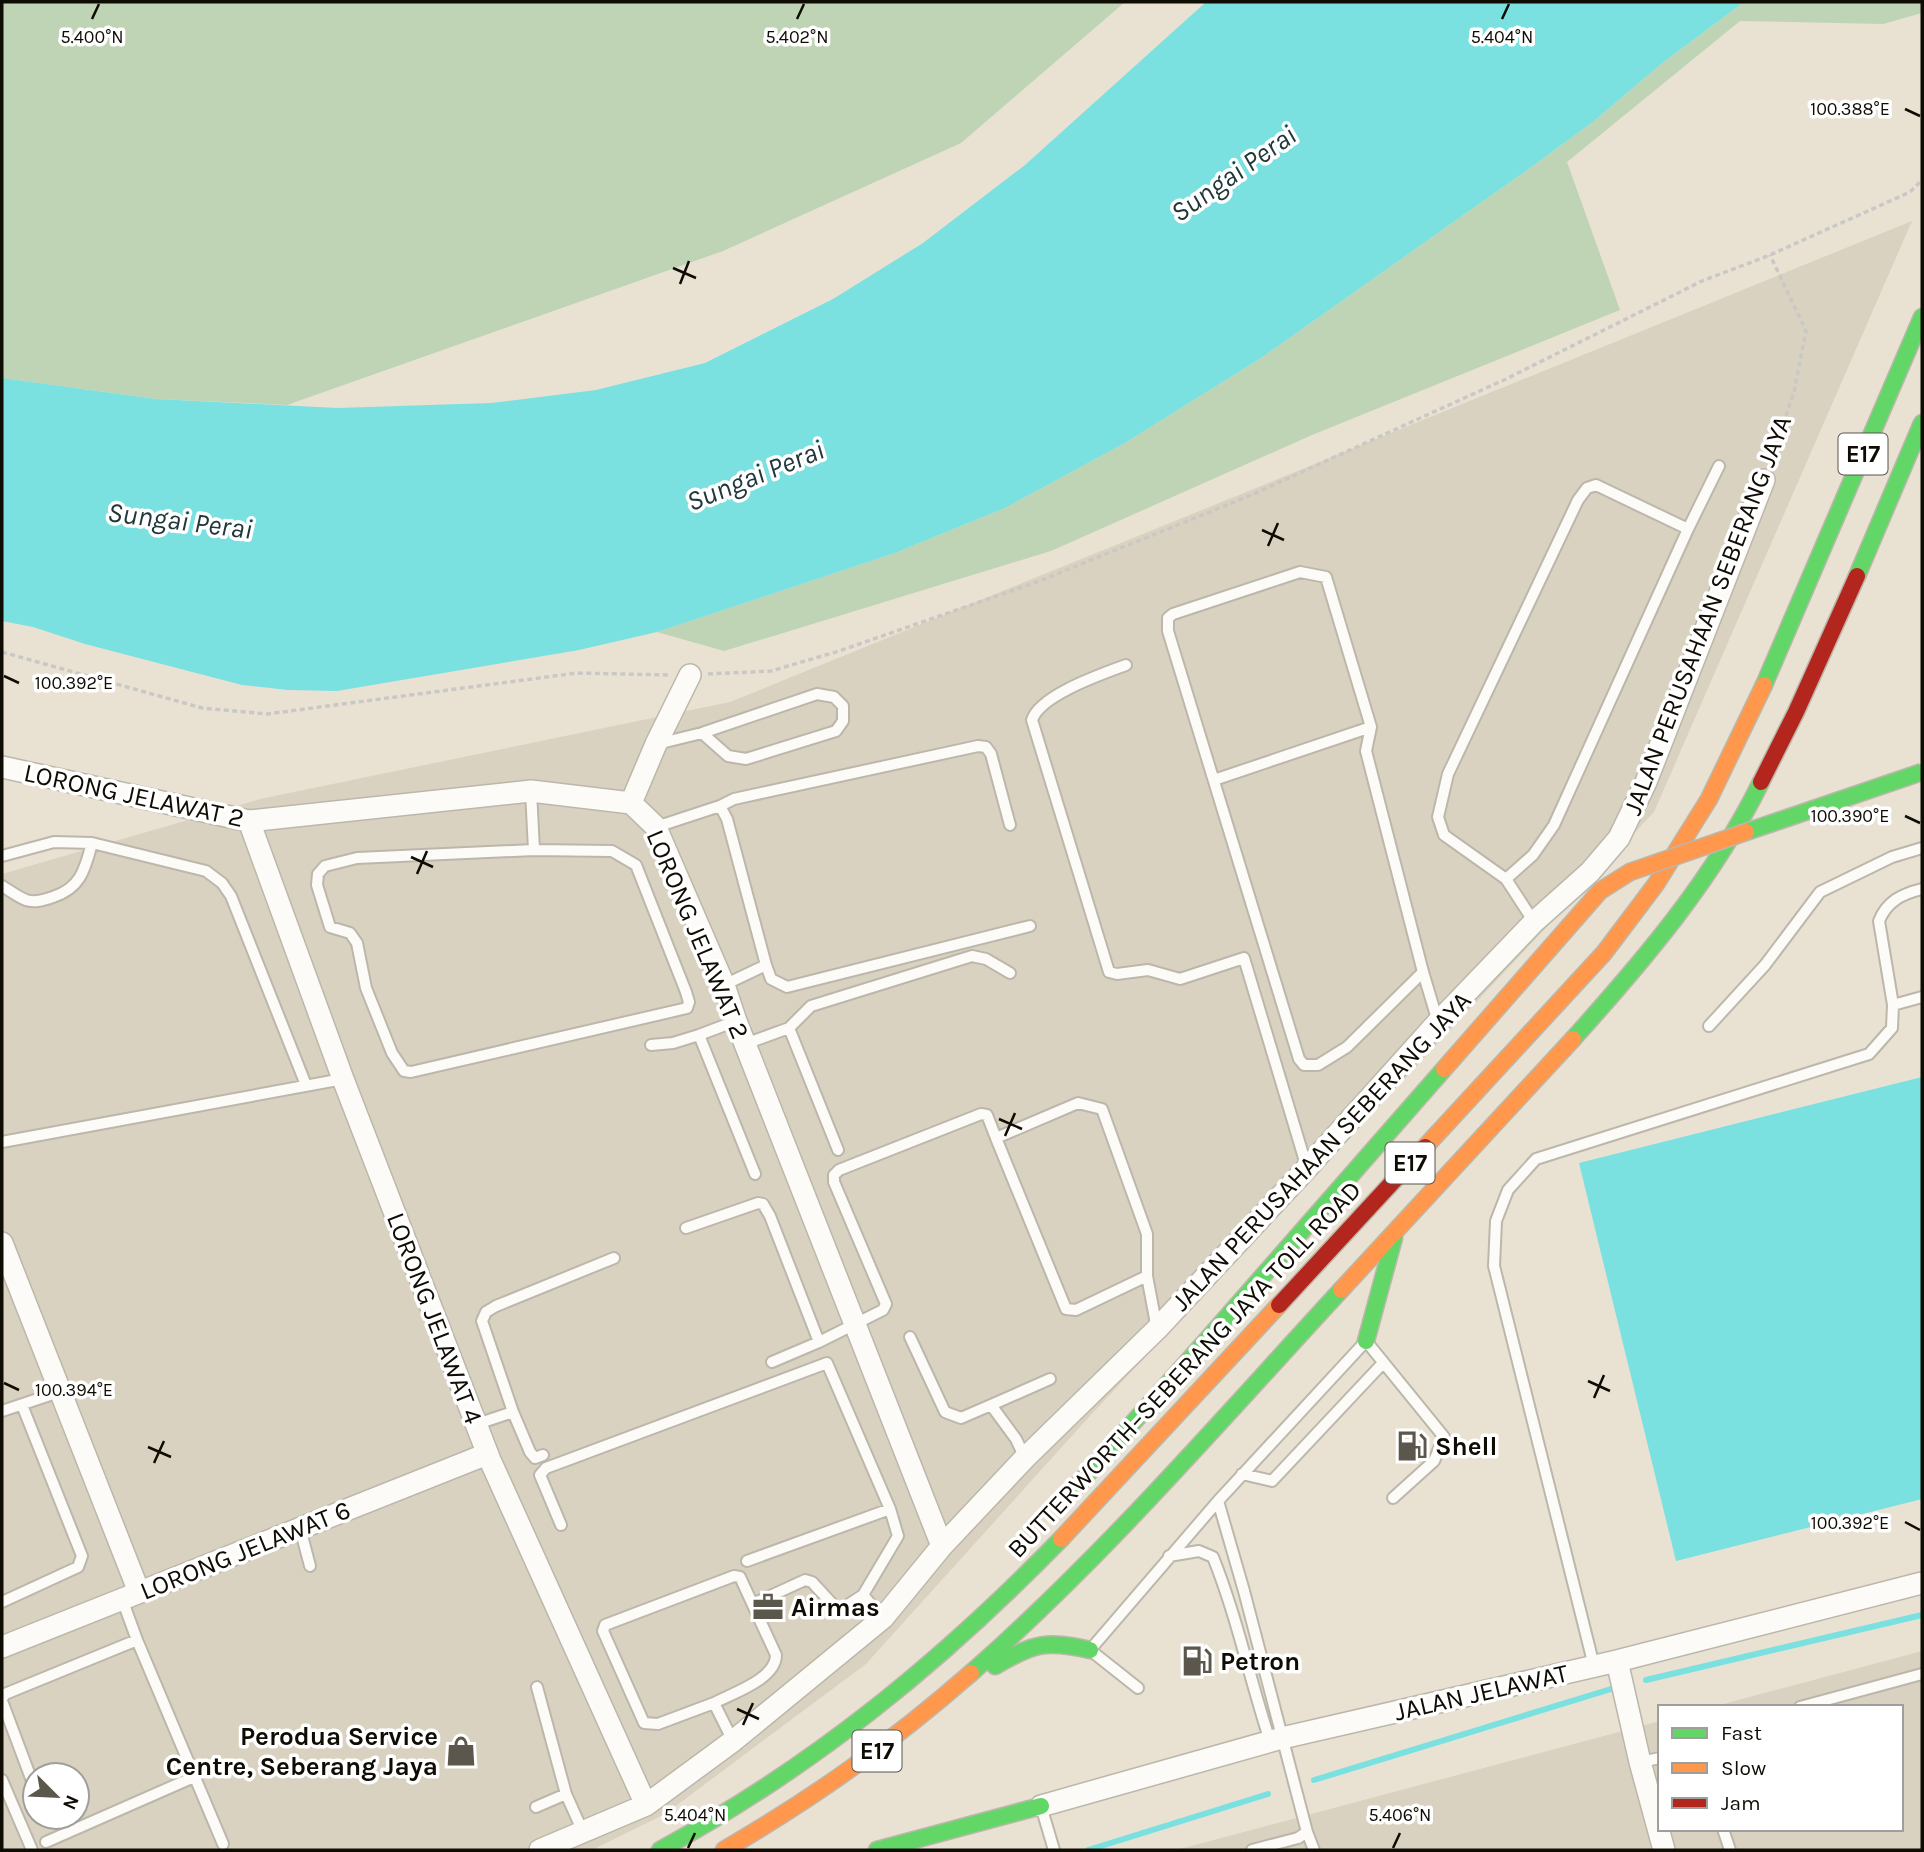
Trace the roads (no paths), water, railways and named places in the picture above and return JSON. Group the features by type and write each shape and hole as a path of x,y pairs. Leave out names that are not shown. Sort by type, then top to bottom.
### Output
{"highway":[{"name":"BUTTERWORTH–SEBERANG JAYA TOLL ROAD","path":"660,1850 779,1780 863,1720 926,1668 1014,1587 1124,1473 1604,953 1656,884 1709,799 1755,706 1922,317"},
{"name":"E17","path":"724,1850 799,1806 883,1747 951,1691 1041,1608 1157,1489 1630,976 1685,906 1744,817 1849,596 1922,422"},
{"path":"1068,1496 1600,891 1613,880 1667,859 1922,772"},
{"path":"1366,1341 1395,1233"},
{"path":"926,1668 999,1577"},
{"path":"951,1691 1026,1648 1054,1641 1090,1650"},
{"path":"877,1850 1041,1806"}],"street":[{"name":"JALAN PERUSAHAAN SEBERANG JAYA","path":"540,1850 646,1805 733,1741 883,1618 942,1546 1025,1458 1157,1329 1307,1168 1438,1021 1534,922 1590,872 1619,838 1646,782 1764,480"},
{"path":"631,803 690,675"},
{"name":"LORONG JELAWAT 2","path":"2,767 249,821 531,791 631,803 656,827 724,985 942,1546"},
{"name":"LORONG JELAWAT 4","path":"249,821 343,1079 487,1454 646,1805"},
{"path":"2,1243 60,1392 131,1595"},
{"name":"LORONG JELAWAT 6","path":"2,1647 487,1454"},
{"name":"JALAN JELAWAT","path":"1041,1806 1276,1739 1617,1661 1922,1583"},
{"path":"1617,1661 1650,1760 1658,1811"},
{"path":"1661,1831 1664,1850"}],"lane":[{"path":"1506,879 1533,855 1553,825 1719,466"},
{"path":"1534,922 1506,879 1444,835 1438,817 1448,774 1578,500 1587,488 1596,485 1688,529"},
{"path":"1423,972 1347,1048 1318,1065 1304,1065 1299,1059 1168,631 1168,618 1173,614 1300,572 1326,577 1371,727 1366,751 1423,972 1427,992 1438,1021"},
{"path":"1126,665 1080,682 1038,708 1032,720 1109,972 1117,974 1148,970 1180,979 1244,958 1307,1168"},
{"path":"656,744 702,733 817,694 834,697 843,706 843,721 836,731 746,759 728,756 702,733"},
{"path":"1214,780 1371,727"},
{"path":"656,827 734,799 978,746 986,747 991,754 1010,825"},
{"path":"531,791 534,850"},
{"path":"720,806 727,819 766,965 772,979 788,987 1030,926"},
{"path":"2,856 54,842 92,842 206,871 222,883 230,896 306,1085"},
{"path":"2,886 27,900 41,901 64,894 76,886 87,862 92,842"},
{"path":"1709,1027 1765,965 1820,892 1892,858 1922,848"},
{"path":"534,850 612,851 636,864 686,992 687,1008 411,1072 404,1071 392,1053 366,988 357,943 350,933 330,927 317,885 318,874 325,866 356,858 534,850"},
{"path":"1594,1666 1494,1266 1496,1221 1508,1190 1536,1159 1869,1054 1892,1028 1893,1005 1879,922 1884,909 1894,901 1904,894 1922,889"},
{"path":"746,1044 789,1028 811,1006 972,956 986,959 1010,973"},
{"path":"724,985 766,965"},
{"path":"1893,1005 1922,998"},
{"path":"651,1045 673,1043 736,1021"},
{"path":"789,1028 838,1150"},
{"path":"699,1035 755,1174"},
{"path":"2,1142 343,1079"},
{"path":"996,1138 1078,1103 1102,1109 1147,1234 1147,1276 1157,1329"},
{"path":"772,1363 883,1310 886,1304 834,1182 834,1175 839,1170 981,1114 987,1115 1066,1309 1076,1310 1147,1276"},
{"path":"686,1228 758,1203 763,1204 819,1342"},
{"path":"543,1455 535,1458 530,1452 513,1412 482,1321 486,1312 496,1306 614,1258"},
{"path":"910,1337 945,1412 961,1418 1050,1378"},
{"path":"1138,1688 1090,1650 1242,1474 1366,1341 1444,1437 1434,1461 1394,1499"},
{"path":"561,1525 540,1475 546,1468 827,1363 890,1509 898,1536 863,1595 843,1608 836,1608 812,1582 804,1580 753,1604"},
{"path":"1242,1474 1272,1481 1383,1363"},
{"path":"2,1411 60,1392"},
{"path":"2,1602 78,1567 82,1556 22,1405"},
{"path":"991,1405 1016,1439 1025,1458"},
{"path":"477,1424 513,1412"},
{"path":"1218,1501 1276,1739 1314,1850"},
{"path":"747,1561 890,1509"},
{"path":"300,1528 310,1566"},
{"path":"1169,1556 1199,1551 1213,1557 1230,1598 1255,1694 1276,1739"},
{"path":"734,1576 740,1577 776,1655 776,1663 769,1674 714,1703 657,1724 644,1723 603,1632 605,1625 734,1576"},
{"path":"131,1595 136,1640 223,1844"},
{"path":"863,1595 883,1618"},
{"path":"25,1761 2,1700 5,1694 136,1640"},
{"path":"1807,1705 1922,1674"},
{"path":"537,1687 566,1794 583,1832"},
{"path":"714,1703 733,1741"},
{"path":"46,1842 194,1777"},
{"path":"2,1780 32,1850"},
{"path":"536,1807 566,1794"},
{"path":"1041,1806 1054,1850"},
{"path":"1724,1831 1730,1850"},
{"path":"1252,1850 1298,1838 1307,1832"}],"water":[{"name":"Sungai Perai","path":"1206,2 1744,2 1661,64 1594,121 1261,358 1125,443 1005,508 895,553 657,632 579,650 337,691 242,685 85,644 33,627 2,621 2,378 156,399 337,408 491,403 596,390 705,363 833,299 923,243 1025,165"},
{"path":"1922,1077 1922,1499 1676,1561 1579,1163"}],"waterway":[{"path":"1646,1680 1922,1615"},
{"path":"1314,1780 1611,1689"},
{"path":"1088,1850 1268,1794"}],"place":[{"name":"Shell","path":"1412,1446"},
{"name":"Airmas","path":"768,1607"},
{"name":"Petron","path":"1197,1661"},
{"name":"Perodua Service Centre, Seberang Jaya","path":"461,1751"}]}
